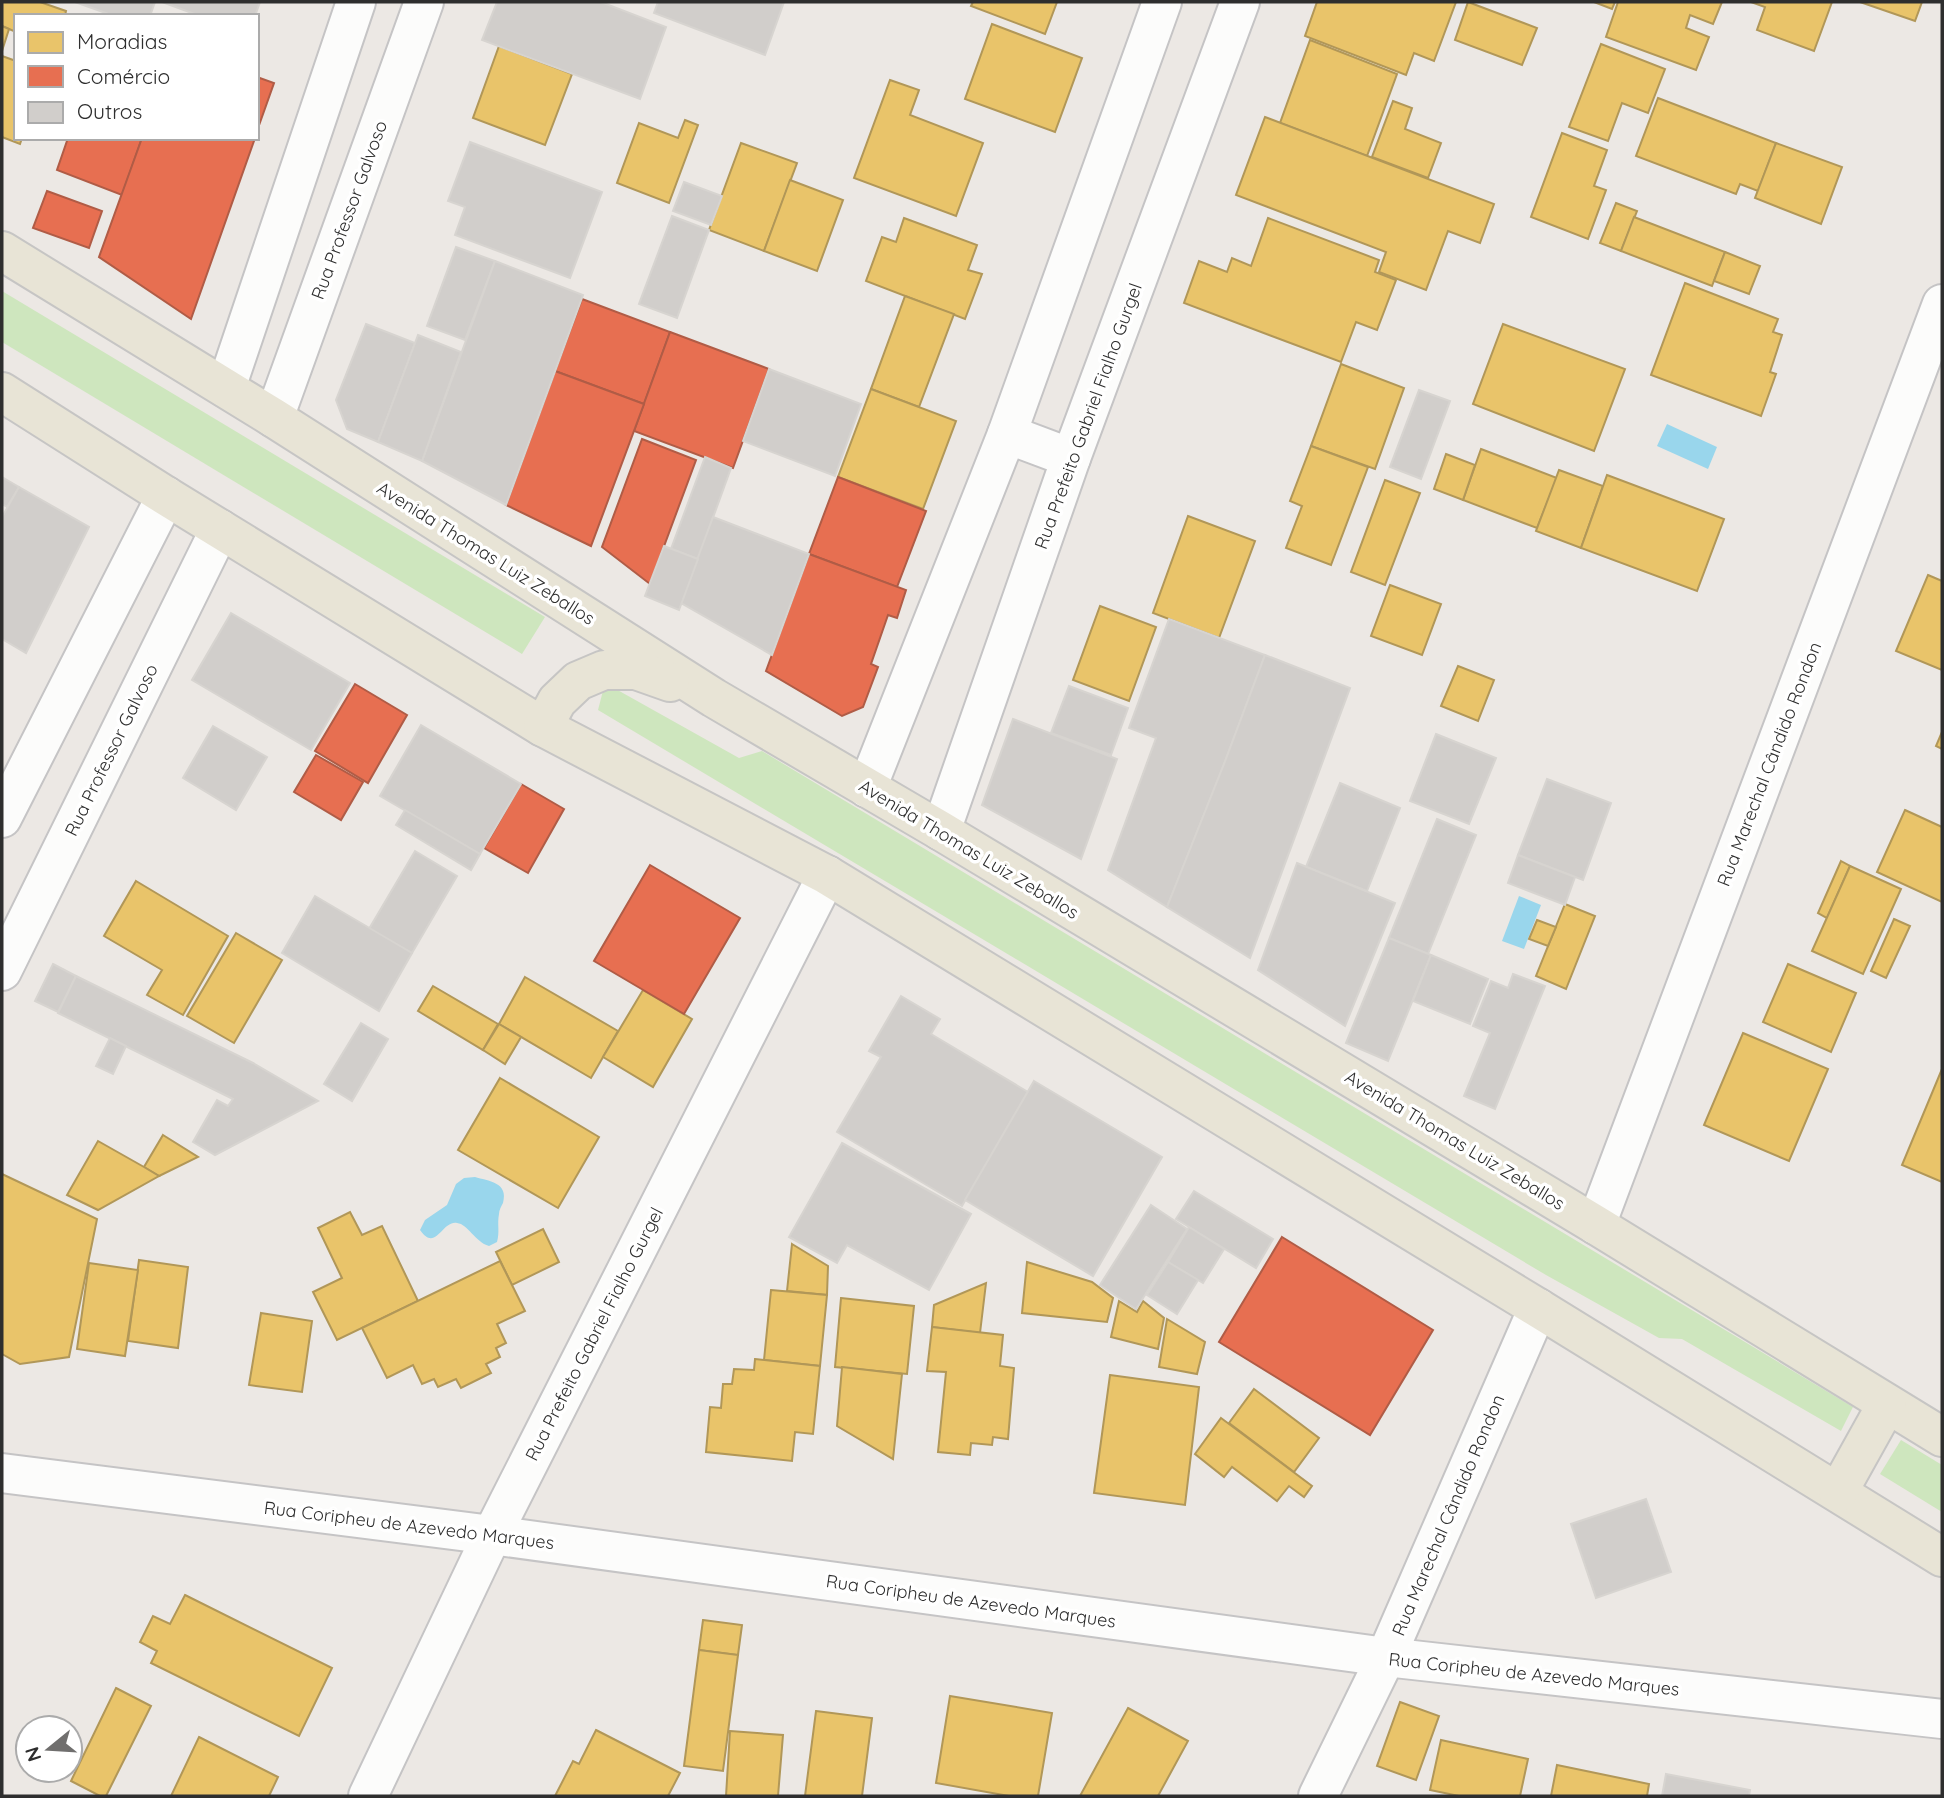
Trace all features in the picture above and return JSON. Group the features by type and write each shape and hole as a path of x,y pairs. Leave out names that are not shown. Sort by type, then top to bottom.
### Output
{"main road":[{"name":"Avenida Thomas Luiz Zeballos","path":"2,251 274,418 714,698 942,831 1942,1437"},
{"path":"2,392 542,727 827,875 1942,1557"},
{"path":"542,727 557,701 578,681 604,670 636,670 714,698"},
{"path":"1838,1492 1887,1404"}],"street":[{"path":"226,388 356,2"},
{"name":"Rua Professor Galvoso","path":"274,418 424,2"},
{"path":"867,788 1007,434 1163,2"},
{"name":"Rua Prefeito Gabriel Fialho Gurgel","path":"942,831 1071,458 1240,2"},
{"name":"Rua Marechal Cândido Rondon","path":"1596,1225 1942,304"},
{"path":"1007,434 1071,458"},
{"path":"2,818 166,496"},
{"name":"Rua Professor Galvoso","path":"2,971 220,529"},
{"name":"Rua Prefeito Gabriel Fialho Gurgel","path":"368,1796 492,1535 827,875"},
{"name":"Rua Marechal Cândido Rondon","path":"1318,1796 1386,1657 1538,1308"},
{"name":"Rua Coripheu de Azevedo Marques","path":"2,1473 492,1535 1386,1657 1942,1719"}],"green space":[{"path":"2,291 545,617 522,654 2,342"},
{"path":"605,683 739,758 762,751 1853,1407 1841,1431 1682,1339 1659,1338 1546,1275 598,710"},
{"path":"1901,1440 1942,1465 1942,1512 1880,1474"}],"water":[{"path":"1667,424 1717,447 1708,469 1657,446"},
{"path":"1519,896 1541,905 1524,949 1502,941"},
{"path":"475,1177 491,1181 503,1191 497,1242 489,1246 484,1244 465,1226 457,1223 447,1226 435,1237 426,1236 420,1230 425,1220 447,1205 456,1184 464,1178"}],"building: Moradias":[{"path":"2,2 40,2 66,11 65,14 14,14 14,31 2,26"},
{"path":"973,2 1057,2 1045,34 971,6"},
{"path":"1317,2 1456,2 1434,61 1414,53 1406,75 1305,36"},
{"path":"1468,2 1537,28 1522,65 1455,40"},
{"path":"1594,2 1615,2 1612,9"},
{"path":"1618,2 1722,2 1713,24 1690,15 1686,28 1709,37 1696,70 1606,37"},
{"path":"1751,2 1832,2 1814,51 1757,30 1765,7"},
{"path":"1860,2 1922,2 1915,21"},
{"path":"992,24 1082,58 1055,132 965,99"},
{"path":"2,26 9,29 2,51"},
{"path":"1310,40 1397,74 1367,156 1280,123"},
{"path":"1601,44 1665,69 1648,113 1622,103 1608,141 1569,127"},
{"path":"499,46 572,74 545,145 473,118"},
{"path":"2,56 14,60 14,140 21,140 20,144 2,137"},
{"path":"890,80 919,90 910,115 983,143 956,216 854,178"},
{"path":"1658,98 1776,143 1758,191 1740,184 1736,194 1636,156"},
{"path":"1393,101 1412,108 1405,129 1441,143 1428,178 1372,157"},
{"path":"1265,117 1494,204 1480,243 1448,231 1426,290 1379,272 1386,252 1236,195"},
{"path":"685,120 698,125 669,203 617,183 639,123 678,138"},
{"path":"1562,133 1607,150 1594,186 1606,190 1588,239 1531,217"},
{"path":"741,143 797,163 764,251 709,230"},
{"path":"1776,143 1842,167 1821,224 1755,198"},
{"path":"790,180 843,200 817,271 764,251"},
{"path":"1616,203 1637,211 1621,251 1600,243"},
{"path":"1634,217 1725,252 1712,286 1621,251"},
{"path":"904,218 977,245 968,270 982,274 965,319 866,281 882,237 896,242"},
{"path":"1268,218 1379,260 1375,272 1396,280 1377,330 1356,322 1341,362 1184,303 1199,261 1227,272 1232,258 1251,266"},
{"path":"1725,252 1760,266 1749,294 1714,281"},
{"path":"1685,283 1778,319 1773,332 1782,335 1770,372 1776,374 1761,416 1651,375"},
{"path":"905,296 954,314 919,407 871,389"},
{"path":"1503,324 1625,369 1594,451 1473,404"},
{"path":"1341,364 1404,388 1375,469 1311,446"},
{"path":"871,389 956,421 923,509 838,477"},
{"path":"1311,446 1368,467 1331,565 1286,548 1302,506 1290,501"},
{"path":"1481,449 1557,478 1537,528 1463,500"},
{"path":"1446,454 1475,465 1463,500 1434,489"},
{"path":"1559,470 1603,486 1581,548 1536,531"},
{"path":"1607,475 1724,519 1697,591 1581,548"},
{"path":"1385,480 1420,493 1385,585 1351,572"},
{"path":"1188,516 1255,541 1219,638 1153,613"},
{"path":"1928,575 1942,581 1942,670 1896,651"},
{"path":"1390,585 1441,604 1422,655 1371,636"},
{"path":"1100,606 1156,627 1129,701 1073,680"},
{"path":"1458,666 1494,680 1478,721 1441,706"},
{"path":"1942,732 1942,749 1936,746"},
{"path":"1905,810 1942,827 1942,902 1877,872"},
{"path":"1841,861 1850,866 1827,918 1818,913"},
{"path":"1850,866 1901,889 1863,974 1812,951"},
{"path":"136,881 228,936 183,1015 147,995 162,970 104,936"},
{"path":"1565,904 1595,916 1566,989 1536,976"},
{"path":"1894,919 1910,926 1886,978 1871,971"},
{"path":"1537,920 1556,927 1548,946 1529,939"},
{"path":"236,933 282,960 234,1043 187,1016"},
{"path":"1788,964 1856,993 1831,1052 1763,1022"},
{"path":"525,977 618,1031 591,1078 499,1024"},
{"path":"433,986 498,1024 483,1050 418,1011"},
{"path":"643,990 692,1019 653,1087 603,1057"},
{"path":"499,1024 521,1037 505,1064 483,1050"},
{"path":"1743,1033 1828,1069 1789,1161 1704,1125"},
{"path":"1942,1069 1942,1182 1902,1165"},
{"path":"500,1078 599,1137 558,1208 458,1150"},
{"path":"163,1135 198,1157 159,1176 144,1167"},
{"path":"98,1141 159,1176 98,1210 67,1195"},
{"path":"2,1174 97,1219 69,1357 20,1364 2,1354"},
{"path":"350,1212 362,1235 382,1226 418,1301 337,1340 313,1292 342,1278 318,1228"},
{"path":"543,1229 559,1262 512,1285 496,1252"},
{"path":"792,1244 828,1266 827,1295 787,1291"},
{"path":"139,1260 188,1267 178,1348 128,1341"},
{"path":"500,1261 525,1311 497,1324 506,1343 496,1348 500,1357 486,1364 491,1373 461,1388 456,1379 438,1387 434,1379 422,1384 413,1365 387,1378 362,1328"},
{"path":"1027,1262 1092,1282 1113,1298 1107,1322 1022,1313"},
{"path":"89,1263 138,1270 125,1356 77,1349"},
{"path":"986,1283 980,1333 932,1327 934,1305"},
{"path":"771,1290 827,1295 820,1366 764,1360"},
{"path":"841,1298 914,1306 907,1374 835,1367"},
{"path":"1119,1301 1137,1312 1143,1301 1164,1318 1158,1349 1111,1337"},
{"path":"261,1313 312,1321 302,1392 249,1385"},
{"path":"1167,1319 1205,1342 1197,1374 1159,1367"},
{"path":"932,1327 1003,1335 1000,1366 1014,1368 1008,1439 993,1437 992,1445 971,1443 970,1455 938,1452 946,1372 927,1371"},
{"path":"755,1359 820,1366 813,1434 795,1432 792,1461 706,1452 710,1407 721,1408 723,1384 732,1384 734,1369 754,1370"},
{"path":"842,1367 902,1374 893,1459 837,1426"},
{"path":"1110,1375 1199,1387 1185,1505 1094,1493"},
{"path":"1254,1389 1319,1438 1294,1472 1229,1423"},
{"path":"1221,1418 1312,1486 1304,1497 1289,1486 1277,1501 1232,1467 1224,1477 1195,1454"},
{"path":"185,1595 332,1668 299,1736 151,1663 157,1651 140,1642 153,1616 170,1624"},
{"path":"703,1620 742,1625 738,1655 699,1650"},
{"path":"699,1650 738,1655 723,1771 684,1766"},
{"path":"116,1688 151,1706 106,1796 100,1796 77,1784 84,1784 84,1754"},
{"path":"950,1696 1052,1713 1038,1796 1009,1796 936,1783"},
{"path":"1400,1702 1439,1716 1416,1780 1377,1766"},
{"path":"1128,1708 1188,1741 1158,1796 1080,1796"},
{"path":"816,1711 872,1718 862,1796 805,1796"},
{"path":"596,1730 680,1773 668,1796 555,1796 573,1761 579,1764"},
{"path":"730,1731 783,1735 778,1796 726,1796"},
{"path":"199,1737 278,1777 269,1796 171,1796"},
{"path":"1441,1740 1528,1759 1520,1796 1459,1796 1430,1790"},
{"path":"1557,1765 1649,1784 1647,1796 1551,1796"}],"building: Comércio":[{"path":"259,78 274,83 259,125"},
{"path":"67,140 141,140 122,195 57,170"},
{"path":"141,140 254,140 191,319 99,257"},
{"path":"47,191 102,211 89,248 33,228"},
{"path":"582,299 670,332 644,404 555,371"},
{"path":"670,332 769,369 733,468 634,431"},
{"path":"555,371 644,404 591,546 506,505"},
{"path":"642,439 696,460 650,584 602,547"},
{"path":"838,477 926,511 897,587 809,554"},
{"path":"809,554 906,590 897,618 888,615 871,664 878,667 863,707 842,716 766,671"},
{"path":"355,684 407,715 368,783 315,751"},
{"path":"316,755 363,782 341,820 294,792"},
{"path":"521,784 564,809 528,873 484,848"},
{"path":"650,865 740,918 684,1014 594,961"},
{"path":"1282,1237 1433,1330 1370,1435 1219,1342"}],"building: Outros":[{"path":"75,2 155,2 151,14 108,14"},
{"path":"162,2 260,2 256,14 195,14"},
{"path":"497,2 601,2 666,27 640,99 482,40"},
{"path":"658,2 784,2 765,55 654,13"},
{"path":"470,142 602,192 570,278 455,235 465,207 448,201"},
{"path":"684,182 722,196 711,225 673,211"},
{"path":"672,216 709,230 677,318 639,304"},
{"path":"456,247 495,261 465,340 427,326"},
{"path":"495,261 583,295 506,505 422,461"},
{"path":"366,324 415,343 378,442 347,429 336,400"},
{"path":"418,335 461,352 422,461 378,442"},
{"path":"769,369 861,404 835,476 743,441"},
{"path":"1419,390 1450,401 1421,479 1390,467"},
{"path":"705,457 731,468 698,559 671,549"},
{"path":"2,477 19,487 7,507 2,504"},
{"path":"19,487 89,527 26,653 2,639 2,517"},
{"path":"713,517 809,554 772,655 681,603"},
{"path":"664,546 698,559 679,610 645,596"},
{"path":"231,613 350,683 311,750 192,680"},
{"path":"1169,619 1265,655 1167,907 1108,870 1156,738 1129,728"},
{"path":"1265,655 1350,688 1250,958 1167,907"},
{"path":"1069,686 1128,708 1111,755 1051,733"},
{"path":"1013,719 1117,759 1081,859 982,805"},
{"path":"421,725 521,784 480,854 380,796"},
{"path":"213,726 267,757 236,810 183,778"},
{"path":"1436,734 1496,758 1469,824 1410,801"},
{"path":"1547,779 1611,803 1583,880 1518,855"},
{"path":"1340,783 1400,808 1367,891 1306,867"},
{"path":"405,810 480,854 471,870 396,825"},
{"path":"1437,819 1476,835 1428,954 1389,938"},
{"path":"415,851 457,876 412,953 369,929"},
{"path":"1518,855 1575,877 1565,905 1508,883"},
{"path":"1297,863 1395,903 1345,1026 1258,970"},
{"path":"315,896 412,953 379,1011 282,953"},
{"path":"1389,938 1431,955 1388,1061 1346,1043"},
{"path":"1431,955 1488,979 1470,1024 1413,1001"},
{"path":"53,964 76,976 58,1012 35,1001"},
{"path":"1513,974 1545,986 1495,1109 1464,1096 1490,1033 1473,1026 1491,981 1508,988"},
{"path":"76,976 253,1063 318,1101 215,1155 193,1142 217,1100 228,1106 233,1099 58,1013"},
{"path":"901,996 940,1019 931,1034 1028,1092 962,1206 837,1132 881,1057 869,1051"},
{"path":"361,1023 388,1039 352,1101 324,1084"},
{"path":"110,1038 126,1046 113,1074 96,1066"},
{"path":"1034,1081 1162,1157 1093,1276 965,1200"},
{"path":"842,1143 971,1214 929,1290 847,1245 837,1263 789,1237"},
{"path":"1194,1191 1273,1239 1256,1268 1176,1219"},
{"path":"1151,1205 1187,1229 1136,1309 1100,1285"},
{"path":"1189,1227 1224,1249 1203,1283 1168,1262"},
{"path":"1168,1262 1198,1280 1177,1314 1147,1295"},
{"path":"1646,1499 1671,1572 1596,1598 1571,1524"},
{"path":"1666,1774 1750,1790 1749,1796 1662,1796"}]}
